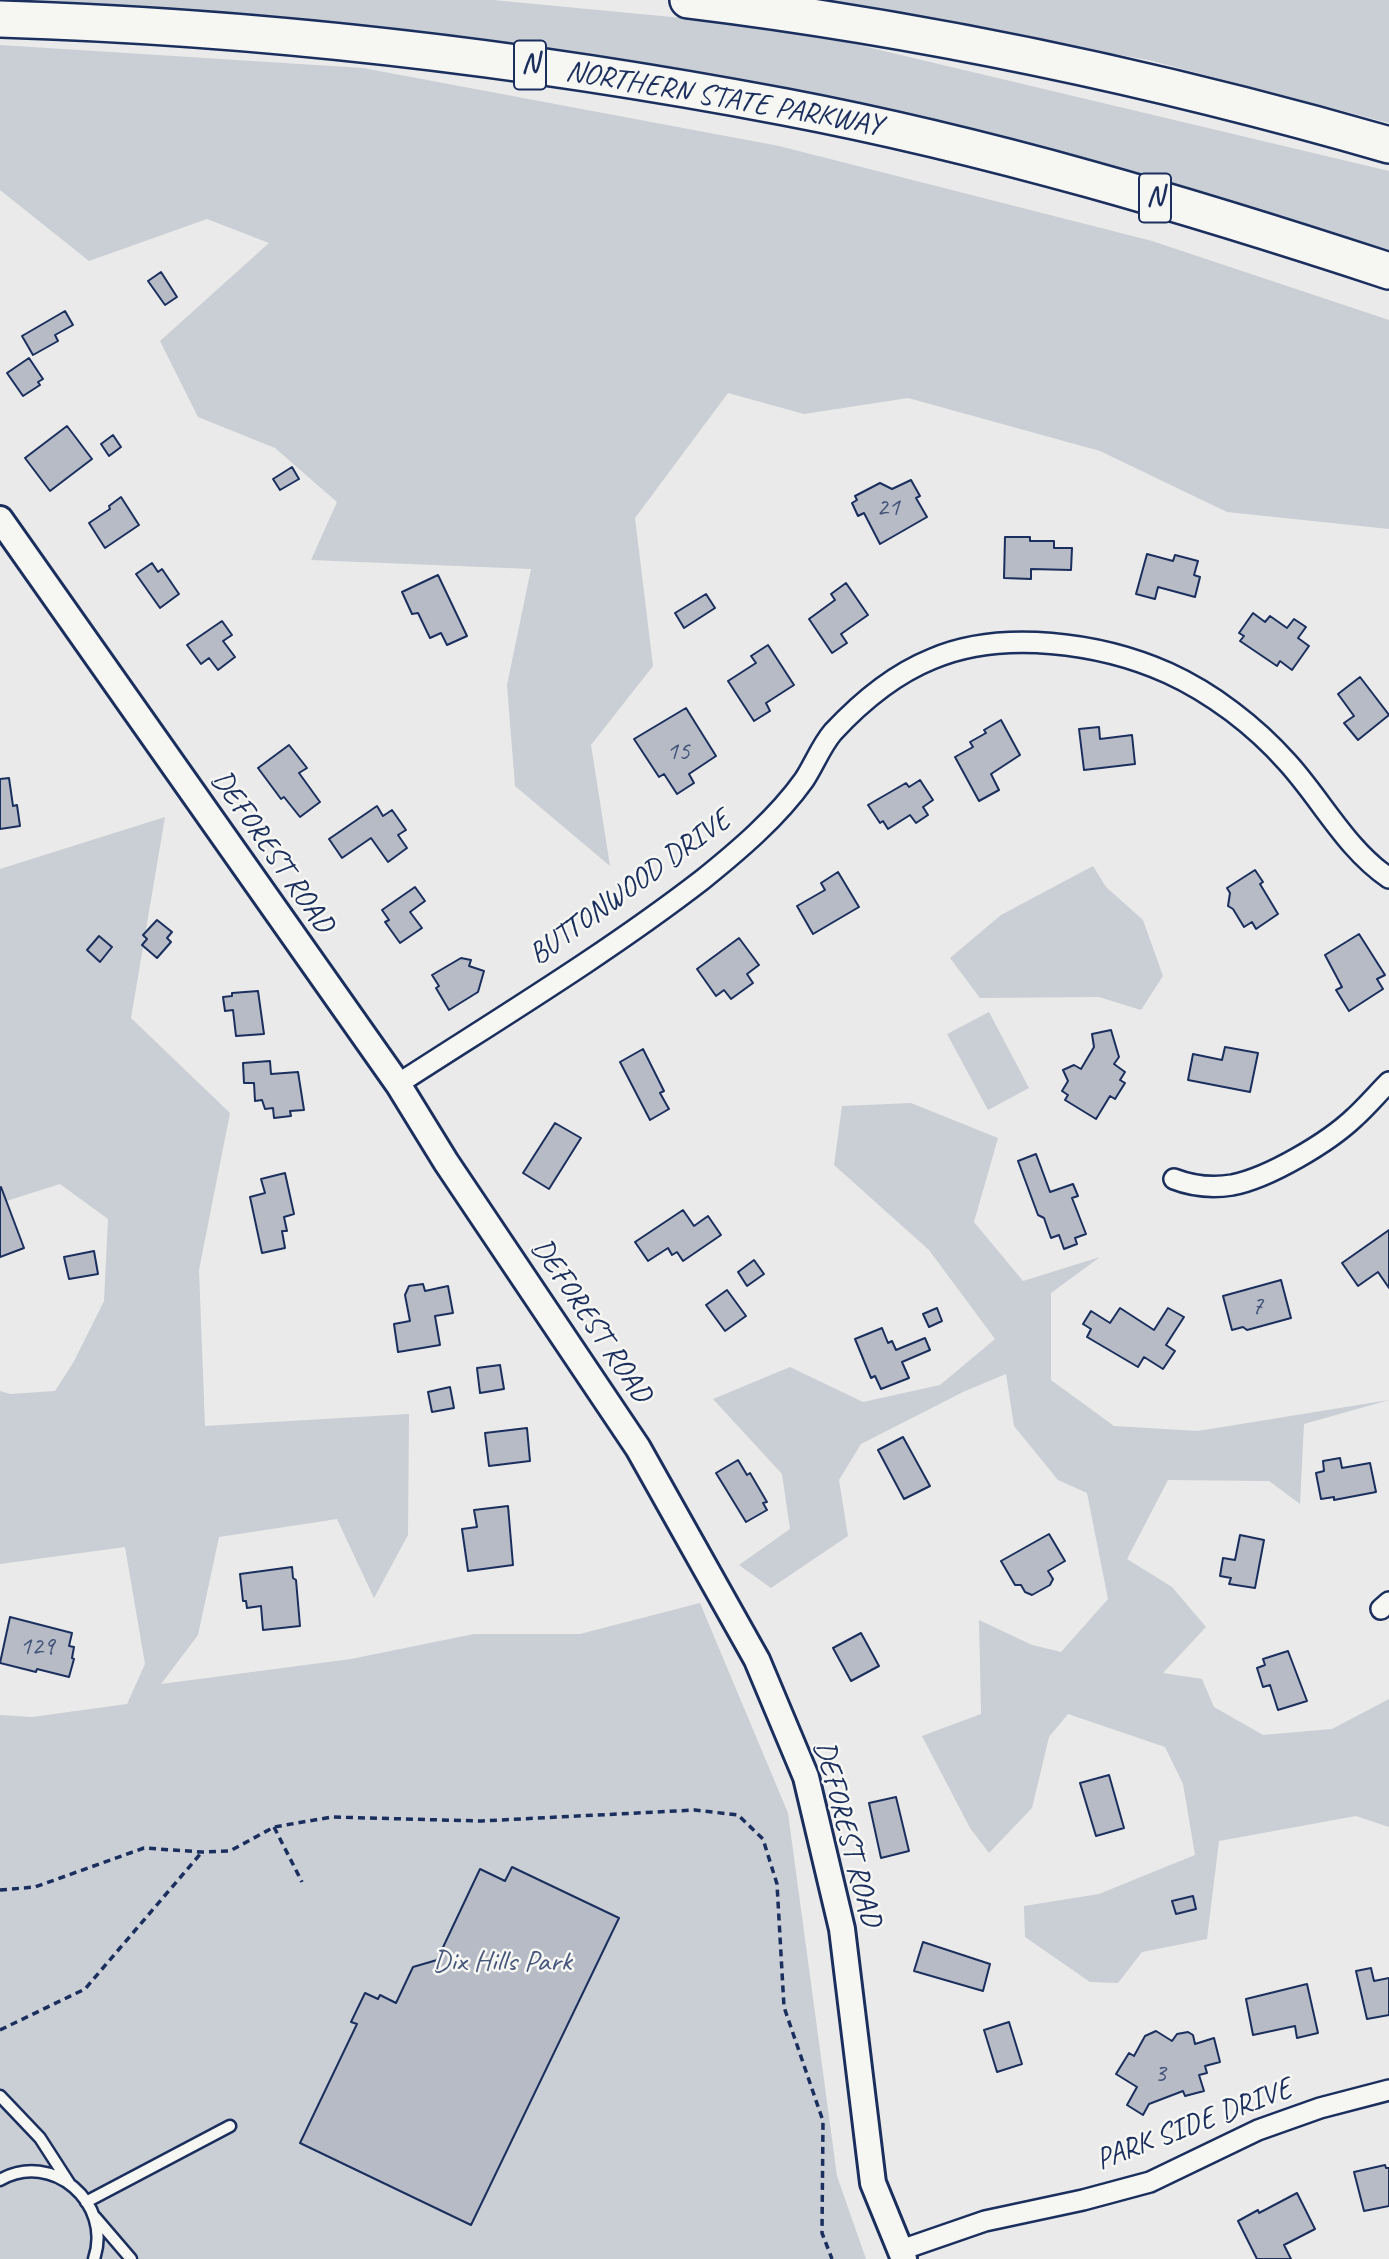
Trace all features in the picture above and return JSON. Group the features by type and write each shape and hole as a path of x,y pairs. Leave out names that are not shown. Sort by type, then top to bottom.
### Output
{"highway":[{"path":"688,0 905,32 1037,58 1226,101 1389,145"},
{"name":"NORTHERN STATE PARKWAY","path":"0,19 139,24 334,40 595,73 786,107 980,151 1095,181 1238,222 1389,271"},
{"path":"0,33 48,34 139,24"}],"street":[{"name":"DEFOREST ROAD","path":"0,519 398,1084 446,1162 638,1448 762,1672 806,1777 842,1929 873,2183 902,2255"},
{"name":"BUTTONWOOD DRIVE","path":"398,1084 618,940 701,880 744,845 773,815 803,781 831,735 865,702 931,659 969,647 1014,643 1066,645 1118,656 1169,673 1211,697 1254,728 1288,762 1349,840 1389,878"},
{"path":"1174,1179 1192,1186 1233,1185 1272,1170 1316,1148 1355,1118 1389,1082"},
{"name":"PARK SIDE DRIVE","path":"902,2255 985,2221 1083,2200 1150,2182 1258,2130 1320,2108 1389,2090"}],"lane":[{"path":"0,2096 40,2138 69,2183"},
{"path":"86,2202 230,2126"},
{"path":"0,2180 12,2173 45,2172 74,2186 94,2216 131,2259"},
{"path":"94,2216 99,2244 94,2259"}],"path":[{"path":"0,1890 35,1887 144,1848 230,1851 274,1827 332,1817 481,1821 695,1810 737,1815 763,1839 777,1884 784,2007 822,2120 822,2233 832,2259"},
{"path":"274,1827 302,1882"},
{"path":"0,2030 85,1989 202,1852"}],"green space":[{"path":"0,0 493,0 787,28 1389,171 1389,261 1005,148 0,5"},
{"path":"815,0 1389,0 1389,123 1148,60"},
{"path":"0,45 363,68 779,146 1152,241 1389,320 1389,529 1227,512 1100,451 908,398 804,414 728,393 635,518 653,666 591,745 610,866 515,786 507,685 531,569 311,560 337,502 275,448 198,417 160,341 269,243 207,219 89,261 0,190"},
{"name":"Dix Hills Park","path":"165,817 131,1018 230,1113 199,1270 205,1426 409,1414 408,1535 374,1598 337,1519 219,1537 198,1635 161,1684 351,1659 474,1634 580,1634 700,1603 788,1813 837,2176 866,2259 0,2259 0,1715 32,1717 127,1704 145,1664 125,1547 0,1564 0,1391 10,1394 55,1391 73,1363 104,1301 108,1219 60,1184 0,1203 0,869"},
{"path":"1093,866 1106,887 1143,920 1163,976 1141,1010 1099,997 980,998 950,958 1001,915"},
{"path":"989,1012 1029,1088 988,1110 947,1034"},
{"path":"911,1103 998,1138 974,1222 1023,1281 1100,1257 1051,1293 1051,1380 1114,1426 1198,1431 1389,1400 1304,1424 1300,1504 1269,1481 1168,1480 1127,1559 1172,1587 1206,1627 1163,1673 1202,1679 1214,1707 1263,1735 1332,1729 1389,1699 1389,1827 1356,1816 1219,1841 1207,1939 1142,1952 1118,1983 1090,1982 1025,1937 1024,1906 1099,1894 1195,1855 1183,1784 1165,1747 1068,1714 1049,1737 1032,1808 989,1853 970,1828 922,1736 981,1714 979,1620 1032,1645 1061,1652 1108,1599 1087,1493 1058,1480 1014,1426 1006,1374 963,1392 861,1444 839,1480 848,1536 771,1588 739,1565 790,1529 782,1474 713,1399 790,1367 863,1402 940,1385 995,1339 929,1250 834,1165 842,1106"}],"building":[{"path":"161,272 177,297 165,305 148,281"},
{"path":"65,311 73,325 55,335 58,341 33,355 22,336"},
{"path":"29,358 43,379 38,382 40,385 23,396 7,373"},
{"path":"67,426 92,459 50,491 25,458"},
{"path":"113,435 121,447 109,456 101,444"},
{"path":"292,467 299,479 280,490 273,479"},
{"path":"911,480 920,496 916,498 927,517 880,544 864,513 858,516 852,503 857,500 855,496 880,483 892,489"},
{"path":"121,497 139,525 105,548 89,523 110,509 109,506"},
{"path":"1005,537 1030,537 1030,541 1054,541 1054,548 1072,548 1071,570 1031,569 1031,579 1004,578"},
{"path":"1147,554 1173,561 1175,555 1198,561 1194,575 1200,577 1195,597 1158,587 1155,599 1136,594"},
{"path":"152,563 158,572 162,569 179,594 160,608 136,574"},
{"path":"438,575 467,636 447,645 441,633 430,638 418,613 412,614 402,592"},
{"path":"846,583 868,615 841,634 847,643 832,653 809,619 835,600 831,594"},
{"path":"706,594 715,608 684,628 675,613"},
{"path":"1253,613 1265,622 1270,616 1287,628 1294,619 1306,627 1298,638 1309,646 1292,670 1280,661 1277,666 1240,641 1244,636 1239,633"},
{"path":"222,621 232,635 223,641 235,657 218,670 209,658 201,664 187,645"},
{"path":"768,645 794,685 766,703 770,711 754,721 728,681 756,663 751,656"},
{"path":"1360,677 1389,715 1358,740 1344,723 1354,716 1338,694"},
{"path":"686,708 716,756 689,774 694,783 677,794 664,774 659,777 634,739"},
{"path":"1001,720 1020,755 991,774 999,790 979,801 955,757 973,747 970,742"},
{"path":"1099,727 1100,739 1132,735 1135,764 1084,770 1079,729"},
{"path":"289,745 307,768 299,773 320,802 300,817 284,797 281,799 258,768"},
{"path":"9,778 13,806 17,805 20,826 0,829 0,779"},
{"path":"920,780 933,800 923,807 928,815 916,823 910,815 888,829 883,821 880,823 868,805 906,783 909,787"},
{"path":"377,806 383,816 392,810 406,830 398,835 407,848 388,862 371,838 342,858 329,839"},
{"path":"1255,870 1278,914 1256,929 1252,922 1244,927 1233,909 1228,906 1230,893 1227,888"},
{"path":"838,872 859,907 813,934 797,906 825,890 821,883"},
{"path":"415,887 425,901 410,912 422,928 400,943 385,922 389,920 382,910"},
{"path":"157,920 172,932 167,938 171,942 157,958 142,945 147,939 143,935"},
{"path":"1359,934 1385,975 1377,979 1383,989 1349,1011 1336,990 1342,987 1325,955"},
{"path":"99,936 112,947 100,962 87,950"},
{"path":"739,938 759,965 747,974 753,983 731,999 724,990 716,996 697,969"},
{"path":"461,958 471,960 469,966 484,971 478,992 449,1010 432,975"},
{"path":"258,991 264,1034 236,1036 233,1010 225,1011 223,997 232,996 232,993"},
{"path":"1111,1030 1119,1057 1114,1064 1125,1072 1120,1080 1125,1083 1115,1099 1110,1096 1096,1119 1065,1100 1068,1095 1062,1091 1068,1081 1063,1070 1074,1065 1081,1069 1094,1047 1092,1034"},
{"path":"1225,1047 1258,1053 1250,1092 1188,1080 1193,1054 1222,1060"},
{"path":"643,1049 664,1091 660,1093 669,1109 650,1120 620,1062"},
{"path":"270,1061 271,1074 298,1072 304,1110 290,1111 291,1116 274,1118 273,1108 265,1109 262,1100 255,1101 254,1083 244,1083 243,1063"},
{"path":"555,1123 581,1138 549,1189 523,1173"},
{"path":"1036,1154 1050,1192 1073,1184 1078,1196 1072,1198 1086,1234 1075,1238 1077,1244 1064,1249 1059,1235 1051,1238 1044,1218 1038,1215 1018,1161"},
{"path":"285,1173 294,1214 284,1217 287,1231 282,1231 285,1248 262,1253 250,1197 265,1193 261,1179"},
{"path":"0,1188 24,1248 0,1257"},
{"path":"683,1210 694,1226 708,1216 721,1235 683,1261 677,1252 672,1255 668,1248 648,1261 635,1242"},
{"path":"1389,1230 1389,1288 1378,1272 1358,1286 1342,1263"},
{"path":"94,1251 98,1274 69,1279 64,1257"},
{"path":"754,1260 764,1274 747,1286 738,1272"},
{"path":"1281,1280 1291,1318 1247,1330 1243,1327 1232,1330 1223,1296"},
{"path":"423,1284 425,1291 448,1286 453,1313 435,1316 440,1345 398,1352 394,1324 410,1321 405,1295 409,1286"},
{"path":"727,1290 746,1316 725,1331 706,1305"},
{"path":"937,1308 942,1321 929,1327 923,1314"},
{"path":"1120,1308 1154,1330 1168,1308 1184,1317 1166,1345 1175,1351 1163,1369 1144,1357 1138,1367 1087,1337 1091,1329 1083,1324 1091,1311 1110,1323"},
{"path":"882,1328 888,1343 892,1341 896,1350 925,1338 930,1350 902,1362 909,1378 881,1389 875,1376 871,1378 855,1339"},
{"path":"500,1365 504,1389 480,1393 477,1368"},
{"path":"450,1387 454,1408 432,1412 428,1392"},
{"path":"527,1428 530,1461 489,1466 485,1433"},
{"path":"903,1437 930,1486 904,1499 878,1450"},
{"path":"1340,1458 1342,1468 1370,1463 1376,1492 1334,1500 1334,1497 1321,1499 1316,1473 1324,1471 1323,1461"},
{"path":"738,1460 747,1475 750,1473 767,1502 763,1503 767,1510 746,1522 716,1473"},
{"path":"508,1506 513,1565 468,1571 462,1529 477,1527 474,1510"},
{"path":"1049,1534 1065,1561 1048,1571 1053,1579 1050,1585 1032,1595 1025,1592 1021,1585 1015,1585 1001,1561"},
{"path":"1240,1535 1264,1540 1255,1588 1229,1584 1231,1578 1220,1576 1223,1558 1235,1560"},
{"path":"292,1567 293,1578 296,1580 300,1626 263,1630 261,1606 247,1608 246,1601 243,1601 240,1574"},
{"path":"10,1617 72,1633 69,1646 74,1647 74,1659 69,1677 0,1663"},
{"path":"861,1633 879,1666 851,1681 833,1648"},
{"path":"1288,1651 1307,1701 1278,1710 1270,1685 1263,1687 1257,1668 1265,1665 1263,1659"},
{"path":"1109,1775 1124,1828 1096,1836 1080,1783"},
{"path":"896,1797 909,1851 881,1858 869,1803"},
{"path":"512,1867 619,1918 471,2225 300,2143 357,2024 351,2022 365,1993 378,1999 380,1995 396,2003 413,1967 437,1960 480,1869 505,1881"},
{"path":"1193,1896 1196,1909 1176,1914 1172,1901"},
{"path":"923,1942 990,1964 983,1991 914,1971"},
{"path":"1371,1968 1374,1981 1389,1978 1389,2015 1367,2019 1356,1971"},
{"path":"1307,1984 1318,2033 1297,2038 1295,2026 1253,2035 1246,1999"},
{"path":"1009,2022 1022,2064 997,2072 984,2030"},
{"path":"1156,2031 1172,2041 1177,2034 1188,2032 1193,2035 1195,2044 1214,2038 1220,2062 1205,2066 1207,2073 1199,2075 1204,2091 1185,2096 1183,2091 1149,2104 1143,2115 1127,2105 1137,2087 1116,2074 1129,2053 1134,2056 1145,2036"},
{"path":"1385,2165 1389,2168 1389,2206 1364,2211 1354,2172"},
{"path":"1297,2193 1315,2229 1284,2245 1291,2259 1257,2259 1238,2221"}]}
